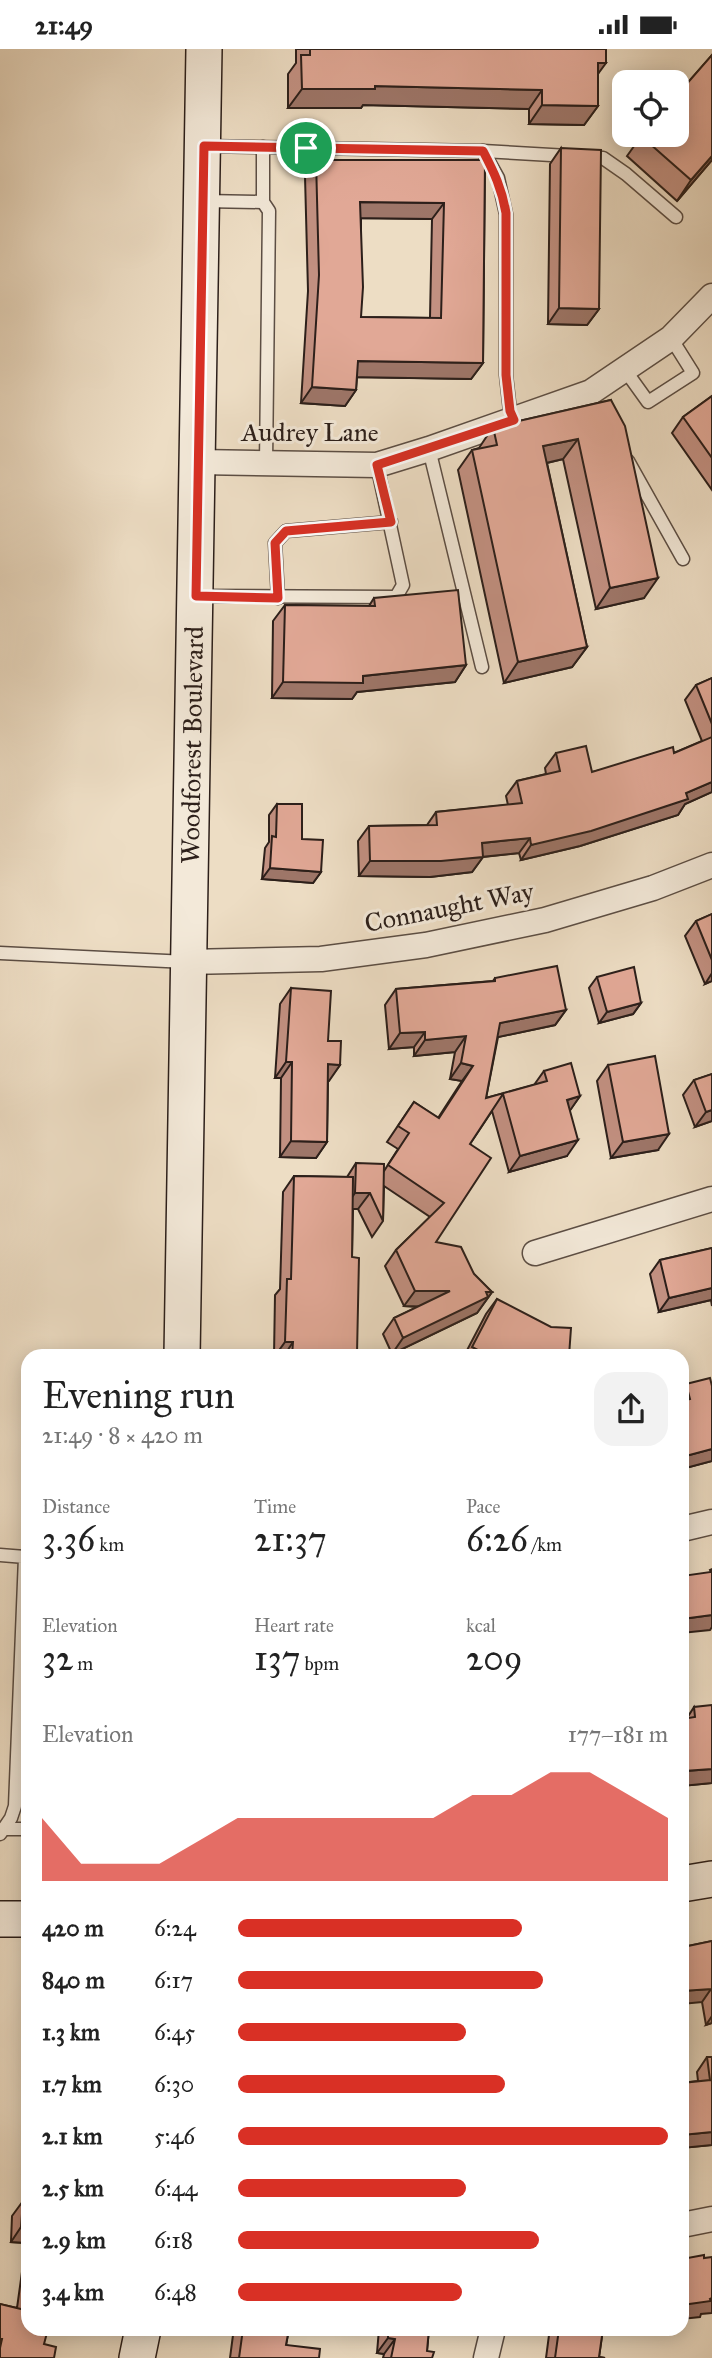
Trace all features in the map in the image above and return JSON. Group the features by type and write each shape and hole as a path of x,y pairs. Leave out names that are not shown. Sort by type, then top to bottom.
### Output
{"main road":[{"name":"Woodforest Boulevard","path":"182,1349 204,49"},
{"path":"689,1883 712,1879"},
{"path":"0,1919 21,1919"},
{"path":"136,2358 141,2336"}],"street":[{"name":"Audrey Lane","path":"198,462 377,465 514,420 594,398 625,370 671,338 712,296"},
{"name":"Connaught Way","path":"187,963 321,959 426,945 545,920 653,888 712,865"},
{"path":"534,1253 712,1199"},
{"path":"689,1527 712,1522"},
{"path":"689,2223 712,2220"},
{"path":"486,2358 491,2336"}],"lane":[{"path":"204,146 483,151 603,157 676,217"},
{"path":"263,147 263,202 270,211 267,463"},
{"path":"483,151 498,178 506,213 506,375 510,411 514,420"},
{"path":"202,201 263,202"},
{"path":"625,370 648,402 693,373 671,338"},
{"path":"619,445 683,559"},
{"path":"429,449 482,667"},
{"path":"196,596 396,597 403,585 377,465"},
{"path":"278,598 275,543 286,531 391,522"},
{"path":"0,953 187,963"},
{"path":"0,1555 21,1557"},
{"path":"2,1831 15,1806 21,1670"},
{"path":"2,1831 21,1830"}],"building":[{"path":"310,49 606,49 606,63 598,63 598,106 542,105 542,90 375,86 375,89 302,89 301,55 310,55"},
{"path":"712,55 712,156 691,180 654,147 689,147 689,81"},
{"path":"561,148 601,150 599,309 559,308"},
{"path":"316,160 485,160 483,363 358,361 356,390 312,387 319,275","holes":["360,202 444,203 441,318 361,317 363,287"]},
{"path":"712,396 712,458 683,417"},
{"path":"611,400 625,426 658,578 610,588 578,439 543,446 587,647 518,662 472,450 497,445 493,427"},
{"path":"458,590 466,665 363,676 363,683 283,682 285,605 375,606 374,598"},
{"path":"712,678 712,724 696,685"},
{"path":"712,737 712,782 686,793 688,799 591,831 531,845 530,838 482,843 483,857 441,861 370,861 369,826 437,825 436,812 522,803 517,781 560,771 556,753 586,746 592,772 673,747 674,753"},
{"path":"277,804 302,804 302,839 323,840 321,872 270,868 272,836 276,837"},
{"path":"712,914 712,960 696,921"},
{"path":"557,966 566,1010 500,1023 486,1098 547,1081 544,1071 571,1063 580,1096 567,1100 578,1140 520,1156 503,1094 470,1144 491,1158 436,1242 461,1247 474,1274 492,1292 486,1292 488,1297 403,1338 394,1318 450,1291 415,1291 396,1250 444,1203 388,1165 409,1133 398,1126 414,1102 439,1118 473,1066 461,1063 466,1036 425,1040 425,1032 400,1033 396,989 495,981 495,978"},
{"path":"634,967 641,1003 607,1012 597,977"},
{"path":"291,988 331,991 328,1041 341,1041 340,1065 328,1064 327,1142 291,1141 292,1062 286,1062"},
{"path":"655,1056 669,1134 623,1142 608,1065"},
{"path":"712,1074 712,1110 706,1112 694,1080"},
{"path":"356,1163 384,1164 383,1221 370,1193 355,1193"},
{"path":"294,1176 353,1177 352,1257 359,1258 357,1349 292,1349 293,1342 285,1342 287,1279 291,1279"},
{"path":"712,1248 712,1288 669,1298 660,1260"},
{"path":"497,1299 551,1327 571,1328 570,1349 472,1347"},
{"path":"710,1378 712,1449 689,1455 690,1399 689,1383"},
{"path":"712,1569 712,1615 689,1618 689,1575 711,1572"},
{"path":"712,1705 712,1769 689,1771 689,1718 695,1717 694,1707"},
{"path":"712,1941 712,1992 711,1989 689,1991 689,1946"},
{"path":"707,2057 712,2057 712,2132 689,2134 689,2082 710,2080"},
{"path":"704,2255 704,2258 712,2257 711,2301 689,2304 689,2258"},
{"path":"0,2304 21,2309 21,2336 46,2336 44,2344 56,2347 54,2358 0,2358"},
{"path":"242,2336 288,2336 286,2345 320,2349 319,2358 239,2358"},
{"path":"428,2336 427,2351 434,2352 432,2358 391,2358 395,2339 388,2338"},
{"path":"558,2336 602,2336 599,2357 605,2358 555,2358"}],"route":[{"path":"204,146 306,148 483,151 498,178 506,213 506,375 510,411 514,420 377,465 391,522 286,531 275,543 278,598 196,596 204,146"}]}
